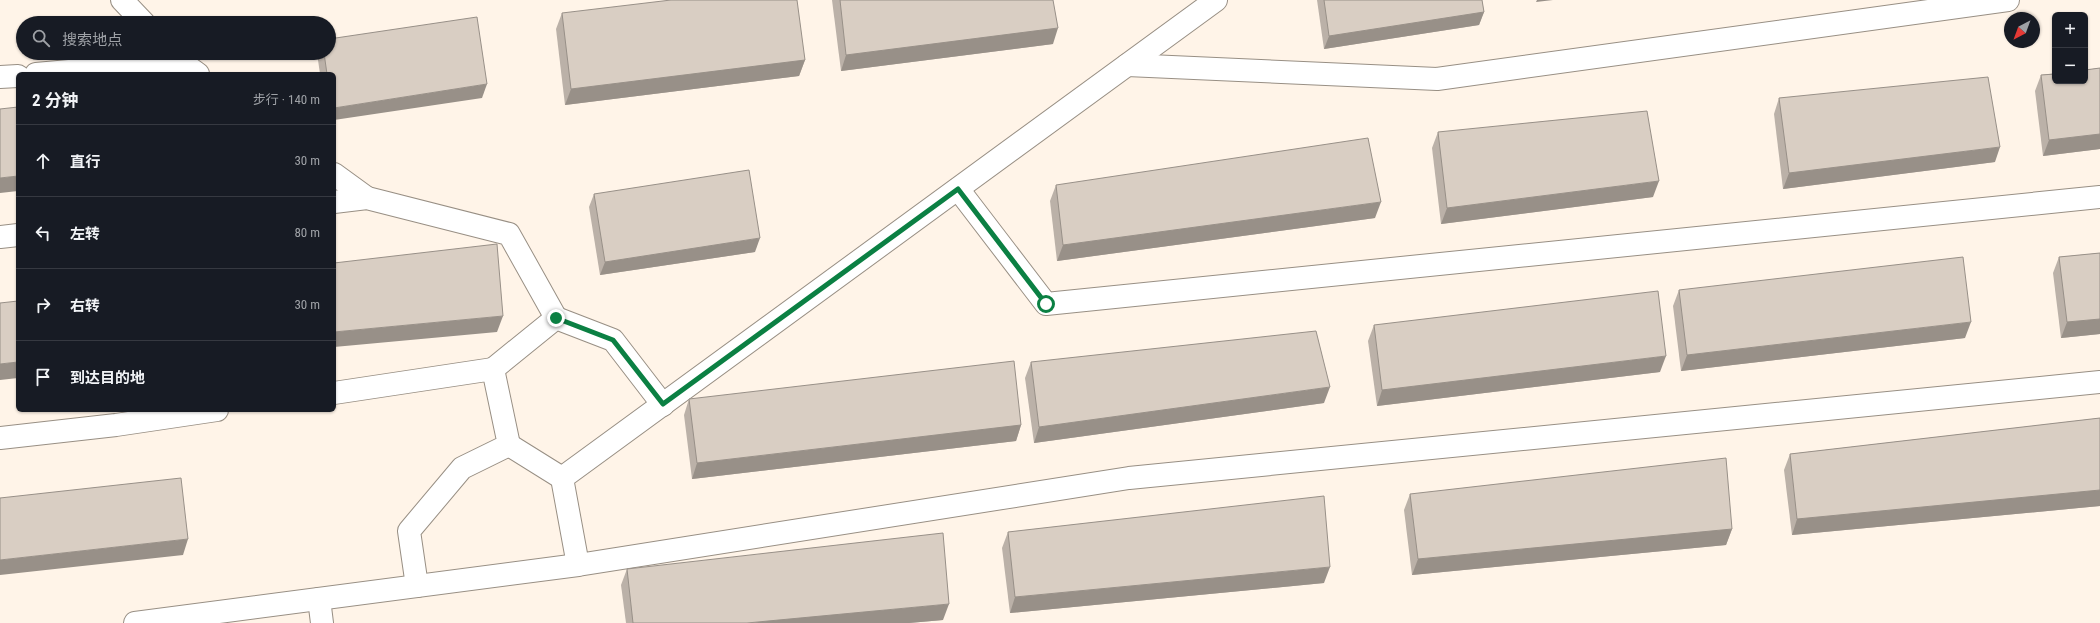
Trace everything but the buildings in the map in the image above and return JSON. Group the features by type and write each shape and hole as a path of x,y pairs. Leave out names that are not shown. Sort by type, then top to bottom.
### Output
{"street":[{"path":"122,0 137,16"},
{"path":"562,478 1216,0"},
{"path":"1127,65 1438,79 2008,0"},
{"path":"52,72 151,60"},
{"path":"180,60 195,72"},
{"path":"0,77 16,76"},
{"path":"336,175 367,198"},
{"path":"958,189 1046,304 2100,197"},
{"path":"336,202 367,198 509,234 556,318 613,340 663,404"},
{"path":"0,237 16,235"},
{"path":"336,393 493,369 556,318"},
{"path":"493,369 509,445 562,478 578,565"},
{"path":"135,623 578,565 1129,478 2100,382"},
{"path":"0,438 116,425 204,412"},
{"path":"417,586 409,531 462,468 509,445"},
{"path":"319,599 322,623"}],"route":[{"path":"556,318 613,340 663,404 958,189 1046,304"}]}
